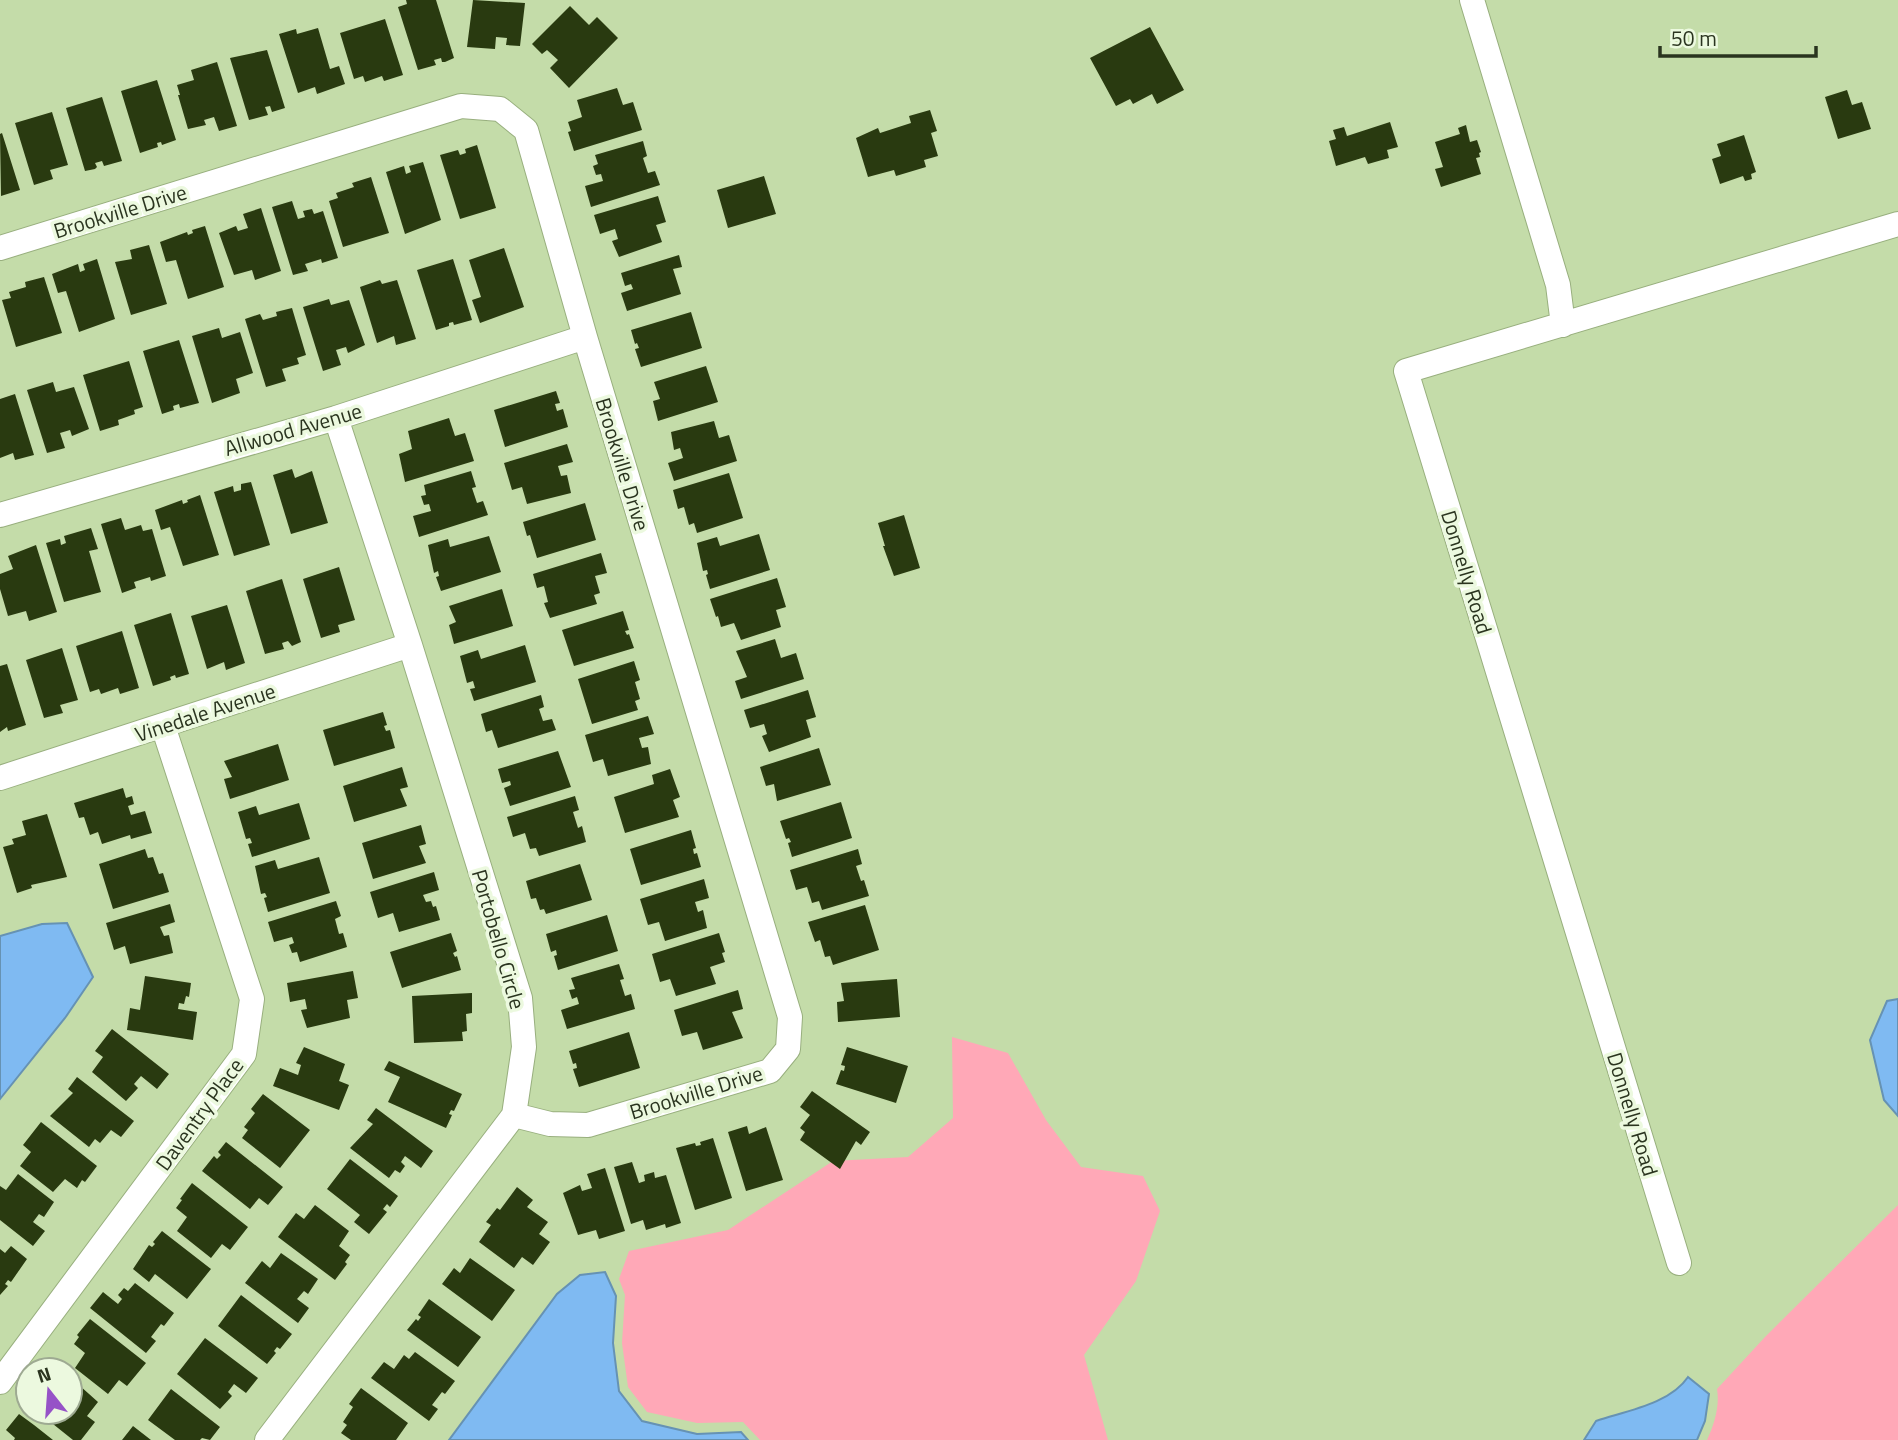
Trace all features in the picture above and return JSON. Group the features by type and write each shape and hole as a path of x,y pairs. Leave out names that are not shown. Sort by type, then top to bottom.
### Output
{"street":[{"path":"1472,0 1558,285 1563,325"},
{"name":"Brookville Drive","path":"0,248 461,106 500,109 526,130 585,337 790,1017 788,1049 770,1071 588,1125 550,1124 514,1115"},
{"name":"Donnelly Road","path":"1679,1263 1406,371 1898,224"},
{"name":"Allwood Avenue","path":"0,514 336,418 585,337"},
{"name":"Portobello Circle","path":"267,1440 514,1115 524,1047 520,998 336,418"},
{"name":"Vinedale Avenue","path":"0,778 410,645"},
{"name":"Daventry Place","path":"0,1382 244,1054 252,999 163,726"}],"shaded area":[{"path":"952,1037 1008,1053 1046,1120 1081,1167 1143,1176 1160,1211 1136,1281 1084,1355 1108,1440 760,1440 743,1422 697,1423 647,1412 628,1387 622,1343 625,1295 619,1279 629,1251 728,1230 833,1161 908,1157 953,1118"},
{"path":"1898,1205 1898,1440 1707,1440 1716,1415 1717,1389 1765,1337"}],"water":[{"path":"67,923 93,977 65,1018 0,1099 0,936 42,924"},
{"path":"1898,999 1898,1116 1884,1100 1870,1040 1887,1001"},
{"path":"605,1272 616,1296 613,1343 619,1391 642,1421 697,1434 741,1432 748,1440 449,1440 557,1294 580,1275"},
{"path":"1688,1377 1709,1394 1705,1421 1697,1440 1584,1440 1596,1421 1659,1400 1670,1394"}],"building":[{"path":"406,0 436,0 454,58 445,62 442,62 441,58 434,60 436,65 418,70 398,7 407,4"},
{"path":"473,0 525,3 520,46 506,45 507,38 496,37 495,49 467,47"},
{"path":"570,6 589,25 597,17 618,38 569,88 550,68 558,60 547,50 542,54 532,44"},
{"path":"385,19 403,75 384,81 382,76 365,82 363,76 354,79 340,33"},
{"path":"1150,27 1184,90 1157,104 1152,94 1133,104 1130,99 1116,106 1090,58"},
{"path":"318,28 330,69 339,66 345,84 317,94 315,87 298,93 279,34 296,29 297,34"},
{"path":"267,50 285,108 272,112 270,106 265,107 268,115 249,120 230,58"},
{"path":"217,62 237,126 219,131 214,117 204,120 206,125 188,129 177,85 194,80 191,70"},
{"path":"157,80 176,140 162,145 161,142 157,143 158,147 140,153 121,91"},
{"path":"617,88 623,105 633,102 642,130 574,151 568,122 582,117 577,100"},
{"path":"1847,90 1852,105 1862,102 1871,129 1838,139 1825,97"},
{"path":"102,97 122,161 104,166 102,161 95,163 95,169 85,171 66,108"},
{"path":"930,110 937,131 931,133 938,156 924,160 926,167 896,176 894,170 868,177 856,138 878,128 880,133 911,123 909,116"},
{"path":"52,112 68,165 50,170 53,179 34,185 15,123"},
{"path":"1390,122 1398,147 1387,150 1389,158 1368,164 1365,157 1336,166 1329,141 1336,139 1333,130 1344,127 1347,136"},
{"path":"1466,125 1470,142 1477,140 1481,152 1480,157 1476,158 1481,174 1441,187 1435,169 1443,167 1435,142 1460,134 1458,128"},
{"path":"2,133 20,190 1,196 0,134"},
{"path":"1744,135 1756,172 1751,174 1752,179 1745,181 1743,176 1720,184 1712,159 1721,156 1717,144"},
{"path":"643,141 647,156 643,158 648,173 655,171 660,185 591,207 585,186 603,181 601,174 596,175 593,166 598,164 595,155"},
{"path":"477,145 496,208 460,219 440,155 458,150 460,155 466,153 465,149"},
{"path":"423,162 441,220 405,234 386,172 404,166 406,174 411,172 409,166"},
{"path":"764,176 776,214 728,228 717,190"},
{"path":"371,177 389,233 343,247 329,201 338,198 336,193 354,187 352,183"},
{"path":"658,196 666,222 656,225 662,242 619,257 612,241 618,239 615,229 600,234 594,215"},
{"path":"292,201 298,219 305,217 303,211 312,209 314,214 323,211 338,258 305,264 308,271 293,275 272,207"},
{"path":"261,208 281,271 255,280 252,270 234,275 219,233 236,226 238,231 248,228 243,214"},
{"path":"205,226 224,287 188,299 176,260 166,262 160,242 187,232 188,235 193,233 192,230"},
{"path":"149,245 167,304 131,315 115,262 132,259 130,250"},
{"path":"504,248 524,307 480,323 472,300 481,297 469,260"},
{"path":"679,255 682,267 673,269 681,294 627,311 621,293 633,289 631,284 625,286 621,273"},
{"path":"97,259 115,319 79,332 66,291 58,293 52,274 78,264 80,272 85,270 83,264"},
{"path":"453,259 472,320 454,325 453,322 449,323 449,326 436,330 417,270"},
{"path":"44,277 62,333 16,347 2,300 11,298 9,292 26,287 25,282"},
{"path":"380,280 382,284 397,280 416,339 396,345 394,336 377,343 360,287"},
{"path":"329,299 331,305 349,300 365,345 348,353 346,347 336,350 341,365 323,371 303,307"},
{"path":"292,308 306,355 297,358 299,364 282,369 286,381 266,387 245,319 260,314 263,320 277,316 276,312"},
{"path":"691,312 702,348 641,367 635,349 639,348 631,330"},
{"path":"219,328 222,338 240,332 253,373 236,379 240,393 212,403 192,336"},
{"path":"179,340 199,403 180,408 179,404 173,406 174,410 162,414 143,351"},
{"path":"129,361 143,407 134,410 135,414 118,420 119,425 100,431 83,375"},
{"path":"706,366 718,402 658,421 653,401 660,399 654,382"},
{"path":"53,382 56,392 74,387 89,429 72,436 70,430 60,433 65,448 47,453 27,390"},
{"path":"556,391 560,403 555,404 557,411 563,409 568,427 505,447 494,410"},
{"path":"15,394 34,455 15,460 13,453 0,458 0,399"},
{"path":"449,418 455,436 465,433 474,461 405,482 399,454 412,449 408,431"},
{"path":"714,421 719,438 729,435 737,461 674,481 668,463 683,458 680,448 674,450 671,432"},
{"path":"567,444 573,462 558,466 561,476 567,475 571,493 527,504 522,487 512,490 504,463"},
{"path":"292,469 295,478 312,471 328,523 291,534 273,475"},
{"path":"471,471 476,487 472,488 477,503 483,501 488,515 419,537 413,516 431,511 429,504 424,505 421,496 426,495 424,485"},
{"path":"729,473 743,518 697,533 694,523 689,525 684,507 678,509 673,490"},
{"path":"251,482 270,545 234,556 214,492 233,486 234,492 241,490 241,484"},
{"path":"200,495 219,555 183,566 170,527 161,530 155,510 182,500 183,504"},
{"path":"585,503 596,540 537,558 523,522"},
{"path":"904,515 920,568 894,576 878,523"},
{"path":"121,518 125,530 141,525 143,531 152,529 166,576 151,581 150,577 134,582 136,588 122,593 101,524"},
{"path":"91,528 98,549 89,551 101,592 64,602 46,543 60,539 61,545 66,543 64,536"},
{"path":"759,534 770,570 710,589 707,570 703,571 697,543 717,537 720,546"},
{"path":"489,536 501,572 441,591 436,577 439,576 438,571 434,573 428,545 448,539 450,547"},
{"path":"36,545 57,612 29,621 26,611 8,616 0,589 0,574 13,569 8,556"},
{"path":"601,553 607,573 595,576 600,593 594,595 597,604 550,618 544,603 548,602 544,586 537,588 533,574"},
{"path":"339,567 355,620 338,625 340,632 321,638 303,579"},
{"path":"777,578 786,607 776,610 781,627 741,640 734,623 721,627 710,599"},
{"path":"282,579 301,642 292,646 288,641 282,643 284,649 265,654 246,591"},
{"path":"502,589 513,626 454,644 449,625 456,622 449,606"},
{"path":"227,605 245,663 226,670 224,662 207,669 191,616"},
{"path":"623,611 629,630 625,631 629,634 634,648 574,666 562,630"},
{"path":"171,613 189,674 176,678 175,675 170,677 171,680 153,686 134,625"},
{"path":"122,631 139,688 120,694 118,688 101,694 99,689 90,692 76,646"},
{"path":"775,639 781,658 796,653 804,679 741,699 735,681 747,677 736,651"},
{"path":"525,645 536,682 474,701 470,689 475,688 473,681 467,683 460,656 478,650 481,659"},
{"path":"62,648 78,700 60,705 63,713 44,718 26,660"},
{"path":"634,661 640,680 635,682 640,699 635,701 638,710 592,724 578,679"},
{"path":"7,664 26,725 8,731 7,727 0,732 0,666"},
{"path":"808,690 816,717 806,720 811,737 769,752 762,736 767,734 764,724 750,728 744,710"},
{"path":"541,695 544,707 539,709 543,721 552,719 556,730 498,748 492,730 486,732 481,714"},
{"path":"383,712 387,725 384,726 386,731 390,730 395,748 334,766 323,730"},
{"path":"648,716 654,734 639,738 642,748 648,747 651,764 608,776 603,759 593,762 585,735"},
{"path":"278,744 289,780 230,799 224,779 232,777 224,761"},
{"path":"819,748 831,785 777,801 774,784 766,786 760,767"},
{"path":"558,751 571,787 510,806 504,788 511,785 510,781 502,783 498,769"},
{"path":"402,767 408,787 400,789 407,806 354,822 343,786"},
{"path":"670,769 680,797 673,800 679,817 625,833 614,797 654,784 652,775"},
{"path":"123,788 126,798 132,796 134,804 128,806 131,815 145,811 152,833 131,839 130,835 102,844 98,832 90,835 84,817 79,818 74,803"},
{"path":"575,796 579,810 573,812 578,828 582,826 586,842 539,856 536,848 530,849 525,833 513,837 507,817"},
{"path":"841,802 852,838 792,857 788,843 791,842 789,838 786,839 780,821"},
{"path":"299,803 310,839 252,857 248,844 252,843 250,838 246,839 238,812 256,806 259,815"},
{"path":"47,814 67,877 31,885 32,888 17,893 3,847 14,844 12,839 26,835 22,821"},
{"path":"421,825 426,844 419,846 426,863 373,879 362,843"},
{"path":"691,830 696,848 693,849 694,854 697,853 701,867 641,885 630,849"},
{"path":"145,849 148,858 153,857 159,874 163,873 169,892 113,909 99,864"},
{"path":"858,849 862,864 856,866 869,896 822,910 819,901 812,903 807,887 796,890 790,870"},
{"path":"319,857 330,893 268,912 264,898 267,897 265,893 261,894 255,866 275,860 278,869"},
{"path":"580,864 592,900 546,914 544,909 540,910 536,898 531,899 526,881"},
{"path":"434,872 439,890 423,895 426,902 431,901 433,907 436,906 440,920 399,932 393,913 378,918 370,892"},
{"path":"704,879 709,898 695,902 698,912 703,910 707,928 665,941 659,922 648,925 640,899"},
{"path":"336,901 341,916 335,919 339,934 343,933 347,947 300,962 297,952 292,953 289,945 294,943 292,937 274,942 268,922"},
{"path":"170,904 175,922 160,927 164,936 169,935 173,953 130,964 125,946 114,950 106,923"},
{"path":"865,905 879,950 833,965 830,956 825,957 820,940 815,942 808,922"},
{"path":"607,915 618,951 558,970 554,956 557,955 556,950 551,952 546,934"},
{"path":"451,933 457,951 453,953 457,956 461,970 402,988 390,952"},
{"path":"719,933 725,962 710,967 716,984 676,996 670,979 660,982 652,954"},
{"path":"619,964 624,979 620,980 625,996 631,994 635,1009 567,1029 561,1010 579,1004 577,997 572,999 569,990 575,989 571,978"},
{"path":"353,971 358,998 347,1000 350,1018 307,1028 301,1010 307,1009 305,999 290,1002 287,983"},
{"path":"145,976 191,983 189,997 186,996 184,1004 179,1003 178,1009 197,1012 193,1040 127,1030 130,1008 140,1010"},
{"path":"897,979 900,1017 838,1022 837,1002 844,1001 841,983"},
{"path":"738,990 743,1009 732,1012 743,1038 703,1050 697,1032 682,1036 674,1010"},
{"path":"472,993 472,1013 466,1014 467,1031 462,1032 463,1041 414,1043 412,996"},
{"path":"112,1029 169,1074 157,1089 141,1076 134,1084 138,1088 126,1101 92,1072 103,1057 95,1051"},
{"path":"629,1032 640,1068 579,1087 573,1069 577,1068 576,1063 573,1064 569,1051"},
{"path":"304,1047 345,1064 339,1081 349,1085 339,1110 273,1086 280,1068 298,1075 301,1065 296,1063"},
{"path":"847,1047 908,1066 896,1103 836,1084 841,1070 844,1071 845,1066 841,1065"},
{"path":"389,1061 462,1094 454,1111 451,1110 449,1114 452,1115 446,1128 388,1102 400,1077 384,1070"},
{"path":"77,1077 134,1121 121,1137 111,1130 100,1143 95,1139 89,1147 50,1116 73,1093 68,1089"},
{"path":"812,1091 870,1132 861,1145 856,1141 840,1169 800,1140 805,1132 800,1128 810,1115 800,1107"},
{"path":"263,1094 310,1130 280,1168 242,1138 248,1130 244,1127 255,1113 251,1109"},
{"path":"376,1108 433,1151 421,1168 405,1156 401,1162 405,1166 400,1173 395,1170 389,1178 350,1148 373,1124 367,1120"},
{"path":"41,1122 97,1166 77,1188 65,1179 53,1192 20,1166 31,1152 23,1145"},
{"path":"747,1126 749,1134 766,1127 783,1180 746,1191 728,1132"},
{"path":"713,1138 732,1198 695,1210 676,1148 695,1143 696,1146 701,1145 700,1142"},
{"path":"226,1142 283,1187 268,1205 259,1198 250,1209 202,1171 214,1156 217,1159 221,1155 218,1152"},
{"path":"350,1159 398,1196 390,1207 387,1204 383,1209 387,1212 369,1234 354,1222 360,1215 327,1189"},
{"path":"632,1162 639,1183 645,1181 644,1175 654,1172 655,1178 666,1175 681,1223 666,1228 665,1224 646,1230 643,1220 631,1224 614,1167"},
{"path":"605,1168 625,1231 599,1239 596,1230 578,1235 563,1193 580,1185 582,1191 592,1188 587,1174"},
{"path":"18,1174 54,1202 44,1217 39,1214 33,1222 45,1231 33,1246 0,1220 0,1186 6,1190"},
{"path":"192,1183 248,1227 230,1250 222,1244 211,1258 177,1231 187,1217 176,1208"},
{"path":"517,1187 533,1200 527,1207 548,1222 539,1234 550,1242 533,1265 522,1257 514,1268 479,1242 491,1225 486,1222 497,1208 500,1210"},
{"path":"315,1205 349,1231 339,1246 350,1255 335,1280 278,1237 296,1213 304,1219"},
{"path":"162,1231 211,1269 187,1299 155,1274 149,1282 133,1269 149,1245 152,1247 155,1244 153,1242"},
{"path":"11,1246 27,1259 11,1282 8,1280 5,1284 8,1286 0,1295 0,1249 5,1253"},
{"path":"281,1253 318,1279 308,1294 304,1291 297,1299 309,1308 298,1323 245,1283 262,1261 270,1268"},
{"path":"470,1258 515,1290 492,1321 442,1284 454,1268 460,1273"},
{"path":"135,1283 174,1313 151,1337 156,1341 146,1353 90,1308 103,1292 118,1304 122,1299 118,1295 124,1288 128,1291"},
{"path":"241,1295 292,1334 280,1349 277,1347 274,1351 276,1353 267,1364 218,1326"},
{"path":"429,1299 481,1337 458,1367 407,1330 421,1317 418,1315"},
{"path":"90,1319 146,1363 127,1386 119,1380 108,1394 84,1375 85,1353 74,1344 79,1337 77,1335"},
{"path":"205,1338 258,1378 246,1393 234,1384 228,1392 232,1396 220,1409 177,1374"},
{"path":"415,1352 455,1381 432,1405 438,1409 429,1421 371,1378 384,1362 394,1369 404,1355 409,1359"},
{"path":"361,1388 408,1423 396,1440 351,1440 341,1433 347,1425 343,1422 353,1407 349,1404"},
{"path":"171,1389 220,1427 210,1440 175,1440 148,1420"},
{"path":"84,1390 98,1402 87,1416 95,1422 81,1440 73,1440 56,1426 84,1426"},
{"path":"14,1420 14,1426 35,1426 53,1440 14,1440 6,1430"},
{"path":"133,1426 151,1440 122,1440"}]}
